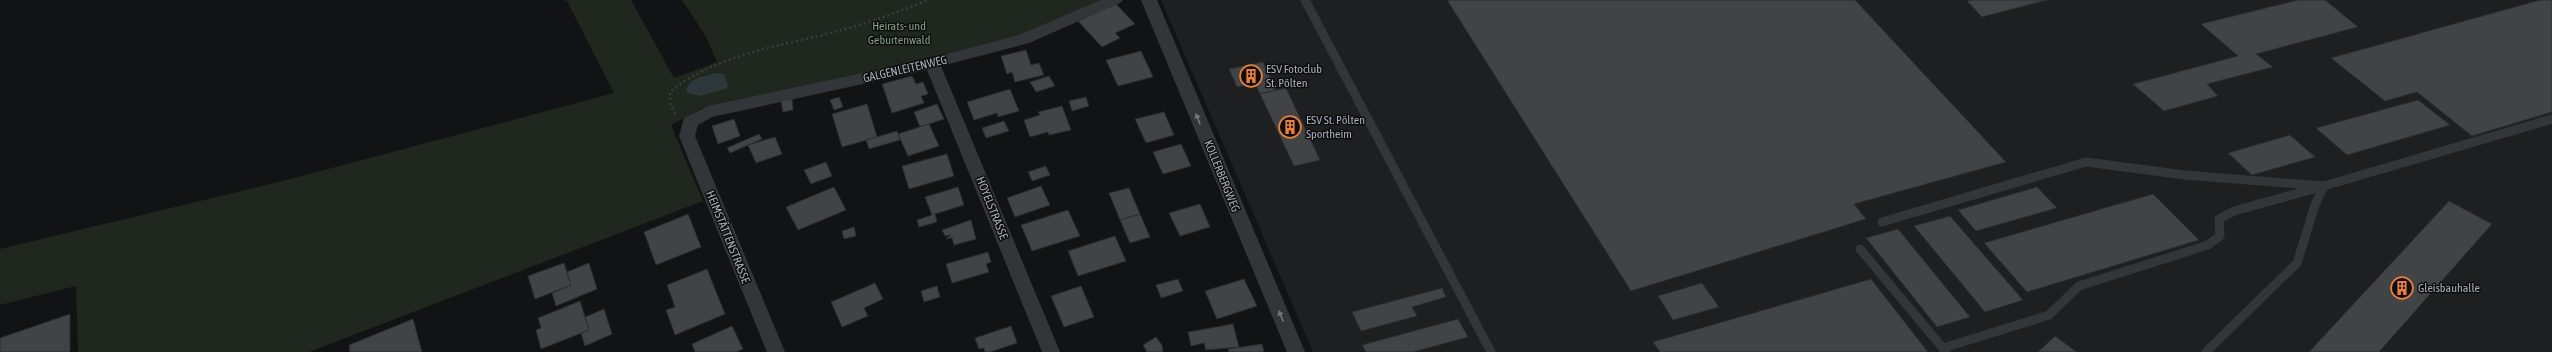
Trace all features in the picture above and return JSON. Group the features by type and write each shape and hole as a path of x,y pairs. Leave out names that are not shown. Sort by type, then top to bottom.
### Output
{"street":[{"name":"GALGENLEITENWEG","path":"690,122 708,112 932,64 1030,37 1115,0"},
{"name":"KOLLERBERGWEG","path":"1149,0 1296,352"},
{"name":"HOYELSTRASSE","path":"932,64 1051,352"},
{"name":"HEIMSTÄTTENSTRASSE","path":"690,122 687,136 776,352"}],"lane":[{"path":"1305,0 1491,352"},
{"path":"1860,249 1944,350 2049,315 2079,286 2208,245 2220,236 2219,219 2234,211 2552,119"},
{"path":"1882,222 2086,162 2185,176 2324,186"},
{"path":"2206,352 2297,263 2304,248 2314,202 2324,186"}],"path":[{"path":"690,122 683,121 675,116 670,102 670,92 686,78 758,52 885,18 928,0"}],"shaded area":[{"path":"1161,0 2552,0 2552,352 1313,352"},
{"path":"716,73 724,74 728,86 725,89 700,96 688,93 686,90 691,82 698,78"}],"green space":[{"name":"Heirats- und Geburtenwald","path":"563,0 631,0 674,78 717,62 705,35 682,0 1105,0 1034,32 929,60 703,108 671,125 703,201 309,352 78,352 76,286 0,305 0,249 279,182 614,93 567,1"}],"building":[{"path":"1447,0 1855,0 2006,162 1854,204 1866,219 1631,291"},
{"path":"2047,0 1982,17 1967,1"},
{"path":"2298,0 2325,0 2358,27 2256,54 2273,67 2207,84 2218,96 2164,111 2133,84 2238,56 2201,24"},
{"path":"2540,0 2552,0 2552,112 2472,136 2417,92 2385,101 2331,58"},
{"path":"1116,4 1135,24 1115,33 1120,38 1102,47 1078,21"},
{"path":"1026,50 1031,65 1039,63 1044,75 1015,82 1012,72 1007,74 1001,56"},
{"path":"1141,51 1153,77 1118,86 1106,60"},
{"name":"ESV Fotoclub St. Pölten","path":"1263,62 1276,90 1260,94 1255,83 1237,87 1229,69"},
{"path":"912,76 916,84 923,82 928,94 921,96 924,103 892,113 882,84"},
{"path":"1049,76 1055,86 1036,92 1030,82"},
{"name":"ESV St. Pölten Sportheim","path":"1286,88 1320,160 1294,166 1260,94"},
{"path":"1010,89 1019,111 998,117 997,113 974,120 967,102"},
{"path":"839,97 843,107 834,110 830,100"},
{"path":"1086,97 1089,106 1072,111 1069,101"},
{"path":"792,99 793,110 783,112 781,101"},
{"path":"2418,100 2450,125 2347,155 2316,128"},
{"path":"867,104 877,137 842,147 832,114"},
{"path":"937,104 944,119 920,127 914,112"},
{"path":"1062,106 1071,130 1049,135 1048,132 1030,137 1024,120 1040,115 1038,112"},
{"path":"1164,112 1174,135 1146,143 1135,119"},
{"path":"734,119 740,136 718,144 712,126"},
{"path":"1004,121 1009,131 986,138 982,128"},
{"path":"929,124 939,146 908,156 898,134"},
{"path":"897,131 900,140 869,149 866,140"},
{"path":"759,134 762,139 730,153 727,148"},
{"path":"2290,135 2315,157 2252,175 2228,153"},
{"path":"775,137 782,154 756,163 748,145"},
{"path":"1181,144 1191,166 1163,174 1153,152"},
{"path":"947,154 954,176 909,189 902,166"},
{"path":"826,162 832,176 811,184 804,170"},
{"path":"1046,166 1050,175 1032,181 1028,172"},
{"path":"1041,186 1050,205 1015,217 1007,198"},
{"path":"834,187 846,210 798,230 786,207"},
{"path":"958,187 964,205 935,214 937,222 919,227 917,220 932,215 925,197"},
{"path":"2037,187 2057,208 1976,231 1958,210"},
{"path":"1129,188 1140,214 1120,220 1109,193"},
{"path":"2153,194 2199,240 2027,292 1984,243"},
{"name":"Gleisbauhalle","path":"2449,201 2492,224 2379,352 2309,352"},
{"path":"1200,204 1210,227 1180,236 1169,213"},
{"path":"1068,210 1080,236 1032,251 1021,225"},
{"path":"688,214 701,247 656,265 644,232"},
{"path":"1140,214 1150,237 1130,243 1120,220"},
{"path":"1950,216 2023,300 1985,312 1914,226"},
{"path":"971,220 976,239 954,245 952,238 946,239 951,235 945,236 942,230"},
{"path":"854,227 856,236 844,239 842,231"},
{"path":"1898,229 1970,317 1937,327 1866,238"},
{"path":"1115,236 1126,261 1078,276 1068,251"},
{"path":"988,252 991,262 986,264 989,272 952,283 946,264"},
{"path":"564,263 571,285 535,299 528,276"},
{"path":"589,263 597,289 556,306 552,293 571,285 567,272"},
{"path":"707,269 725,314 675,335 666,310 675,307 667,285"},
{"path":"1178,279 1183,291 1161,298 1156,285"},
{"path":"1244,279 1257,306 1217,319 1205,291"},
{"path":"1871,279 1928,352 1660,352 1653,342"},
{"path":"875,283 883,299 864,308 868,316 842,327 831,302"},
{"path":"1702,283 1719,307 1673,320 1658,296"},
{"path":"937,286 940,297 924,302 921,291"},
{"path":"1081,286 1094,317 1064,327 1051,296"},
{"path":"1442,288 1446,297 1412,307 1417,316 1361,331 1352,312"},
{"path":"580,301 589,330 541,349 536,330 541,328 538,318"},
{"path":"604,309 612,334 585,346 581,333 589,330 585,317"},
{"path":"70,314 70,352 0,352 0,338"},
{"path":"413,319 422,352 350,352 349,345"},
{"path":"1458,319 1468,337 1413,352 1366,352 1362,345"},
{"path":"1233,324 1239,347 1206,350 1204,343 1191,346 1188,332"},
{"path":"732,326 743,349 736,352 695,352 692,344"},
{"path":"1011,326 1017,343 990,352 985,352 984,348 979,349 975,338"},
{"path":"2055,336 2077,352 2038,352"},
{"path":"1156,337 1162,345 1163,352 1147,352 1143,345"},
{"path":"1262,344 1264,352 1229,352 1228,349"}],"place":[{"name":"ESV Fotoclub St. Pölten","path":"1251,76"},
{"name":"ESV St. Pölten Sportheim","path":"1290,127"},
{"name":"Gleisbauhalle","path":"2402,288"}]}
